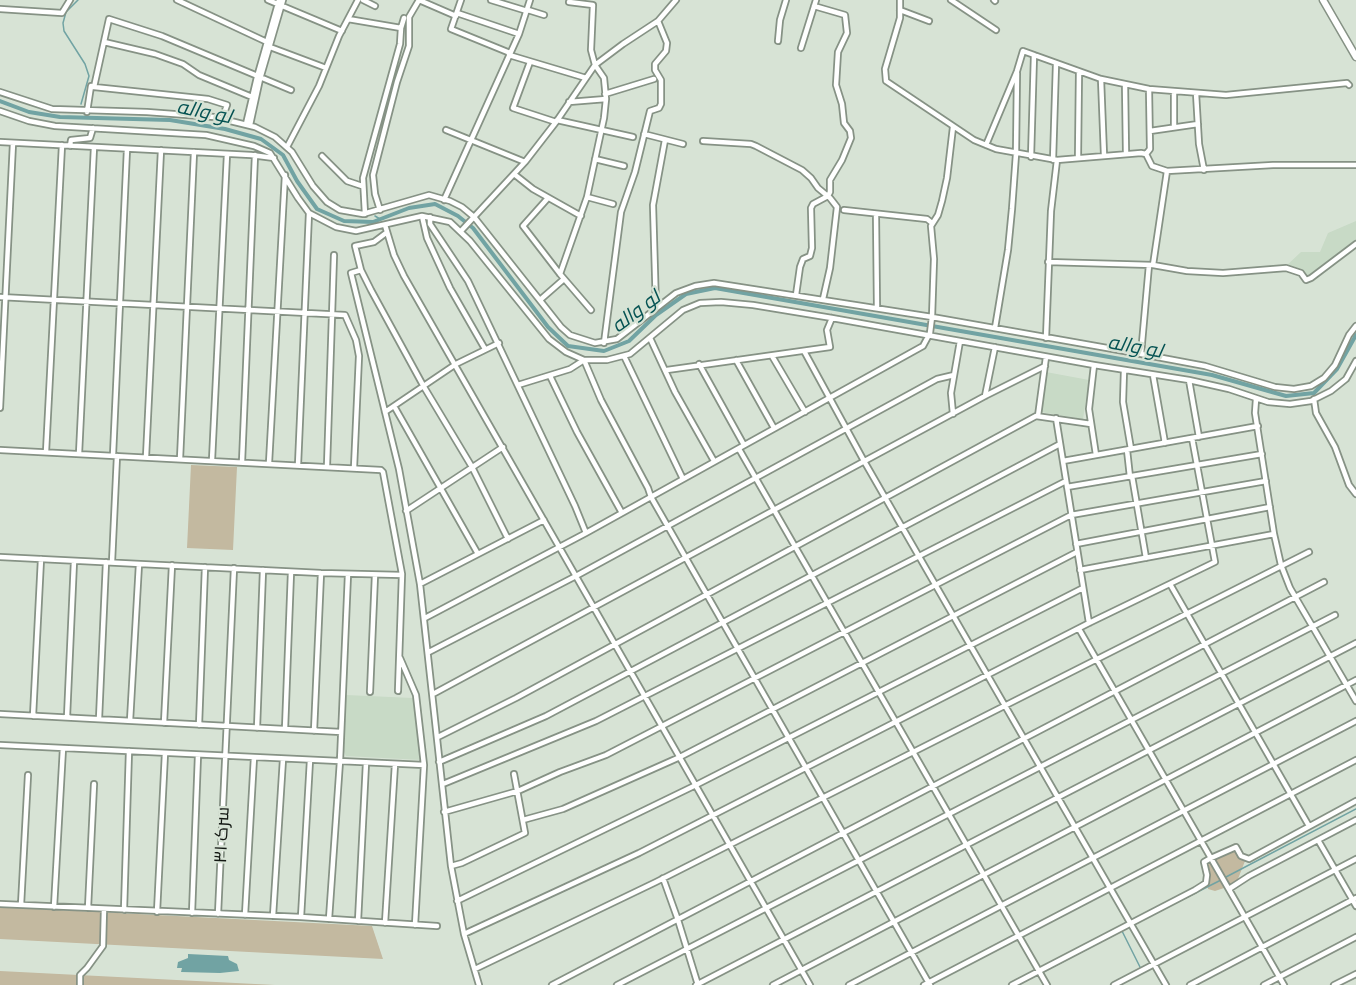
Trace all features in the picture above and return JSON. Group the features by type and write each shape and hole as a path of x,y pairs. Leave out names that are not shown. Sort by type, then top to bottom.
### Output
{"main road":[{"path":"1323,0 1356,57"}],"street":[{"path":"0,9 62,13 70,0"},
{"path":"177,0 326,68"},
{"path":"268,0 280,3 342,31"},
{"path":"287,147 319,86 358,0"},
{"path":"363,0 375,6"},
{"path":"380,210 373,175 408,46 409,17 419,0 519,34"},
{"path":"461,0 451,29 530,62 586,78"},
{"path":"491,0 544,15"},
{"path":"444,200 519,34 530,0"},
{"path":"462,230 525,162 595,65 658,21 676,0"},
{"path":"778,41 780,20 786,0"},
{"path":"801,48 816,0"},
{"path":"900,0 895,40 885,69 886,81 953,127 986,145 1030,157 1055,160 1126,153 1146,154"},
{"path":"951,0 996,30"},
{"path":"540,300 562,277 587,197 602,130 604,78 595,65 591,50 593,5 569,2"},
{"path":"248,125 252,97 270,44 280,3"},
{"path":"795,295 800,267 803,259 810,256 812,248 811,207 828,196 830,180 842,160 850,138 850,131 844,123 842,104 836,85 838,52 847,33 847,22 845,15 814,6"},
{"path":"900,10 929,21"},
{"path":"364,214 362,186 400,44 404,18"},
{"path":"87,112 91,87 94,87 109,19 162,36 291,90"},
{"path":"348,19 401,28"},
{"path":"603,343 621,212 635,172 650,111 659,108 661,104 661,81 655,70 655,64 666,51 667,43 658,21"},
{"path":"104,42 155,54 183,64 199,75 252,97"},
{"path":"986,145 1023,51 1101,79 1149,89 1226,95 1347,84 1349,86"},
{"path":"1030,157 1034,55"},
{"path":"530,62 513,108 556,121 633,137"},
{"path":"1046,338 1048,262 1055,160 1056,64"},
{"path":"995,328 1008,250 1016,154 1017,70"},
{"path":"1078,159 1079,72"},
{"path":"248,125 258,78"},
{"path":"569,102 605,96 654,79"},
{"path":"1101,79 1104,155"},
{"path":"1125,84 1126,153"},
{"path":"94,87 207,99 227,105 222,119"},
{"path":"1146,154 1150,148 1149,89"},
{"path":"1174,91 1174,127"},
{"path":"0,92 52,109 87,112 147,112 222,119 248,125 275,137 287,147 313,186 327,202 340,210 364,214 429,195 462,207 561,327 570,335 595,344 617,339 676,293 695,285 714,283 823,299 1141,354 1205,366 1275,387 1294,389 1311,386 1324,378 1335,365 1349,335 1356,326"},
{"path":"1196,93 1204,170"},
{"path":"0,111 29,121 55,126 206,135 243,143 270,153 309,213 336,227 356,231 422,216 450,222 462,230 549,339 566,352 584,360 606,360 624,356 691,306 710,302 736,302 1189,380 1229,389 1256,399 1290,404 1314,399 1331,392 1346,379 1356,361"},
{"path":"1150,131 1198,124"},
{"path":"425,618 560,548 923,346 929,334 932,319 934,259 932,223 942,201 953,127"},
{"path":"70,146 71,140 90,138 93,128"},
{"path":"446,130 525,162"},
{"path":"644,134 683,144"},
{"path":"656,308 653,205 665,140"},
{"path":"703,141 756,146 802,170 837,207 830,268 823,299"},
{"path":"0,142 274,158"},
{"path":"0,408 3,297 13,143"},
{"path":"243,143 254,156 243,462"},
{"path":"46,452 52,300 62,145"},
{"path":"79,454 94,147"},
{"path":"99,719 115,455 119,303 127,149"},
{"path":"146,457 162,150"},
{"path":"180,459 194,152"},
{"path":"212,460 227,154"},
{"path":"1146,154 1152,165 1167,171 1273,165 1356,165"},
{"path":"322,156 347,181 362,186"},
{"path":"595,159 624,166"},
{"path":"1141,354 1151,265 1167,171"},
{"path":"269,463 285,174"},
{"path":"514,174 533,189 581,216"},
{"path":"587,197 613,204"},
{"path":"548,198 523,226 562,277 591,309"},
{"path":"844,210 927,219 932,223"},
{"path":"298,465 309,213"},
{"path":"876,214 877,308"},
{"path":"422,216 427,238 450,288 484,349"},
{"path":"430,217 430,224 468,281 586,533"},
{"path":"385,225 404,276 810,985"},
{"path":"387,233 374,242 355,246 361,270 424,387 472,467 508,538"},
{"path":"1048,262 1151,265 1187,271 1223,273 1279,268 1295,270 1306,280 1356,244"},
{"path":"327,466 334,255"},
{"path":"361,270 351,273 385,412 420,584 451,866 464,934 479,985"},
{"path":"3,297 345,315 358,348 354,468"},
{"path":"667,370 830,347 827,330 832,318"},
{"path":"650,338 667,370 675,392 714,461"},
{"path":"953,414 951,393 960,341"},
{"path":"385,412 456,364 498,343"},
{"path":"985,396 994,347"},
{"path":"804,351 864,461 1166,985"},
{"path":"624,356 682,479"},
{"path":"772,356 805,412"},
{"path":"1038,416 1046,357"},
{"path":"518,385 570,369 584,360"},
{"path":"584,360 651,497 912,952 928,984 1356,760"},
{"path":"736,360 774,428"},
{"path":"699,364 744,445"},
{"path":"1094,365 1090,394 1090,424 1096,455"},
{"path":"433,694 985,396 1045,366"},
{"path":"1124,370 1123,402 1131,476 1146,558"},
{"path":"429,652 668,527 937,379 954,375"},
{"path":"1153,375 1165,443"},
{"path":"550,376 622,513"},
{"path":"1189,380 1199,437"},
{"path":"1256,399 1255,413 1281,565 1295,596 1356,701"},
{"path":"1314,399 1316,413 1335,447 1349,485 1356,494"},
{"path":"394,406 478,554"},
{"path":"438,736 516,698 1038,416 1090,424"},
{"path":"1056,418 1089,623"},
{"path":"1063,461 1258,426"},
{"path":"464,934 639,853 1089,623 1215,562 1192,438"},
{"path":"439,762 539,720 1060,444"},
{"path":"406,511 502,447"},
{"path":"739,448 1047,985"},
{"path":"0,450 381,470 402,575 398,691"},
{"path":"443,784 596,721 1066,484 1131,476 1262,454"},
{"path":"444,812 518,791 606,755 1071,515 1266,481"},
{"path":"1076,544 1270,507"},
{"path":"420,584 544,520"},
{"path":"1080,570 1274,534"},
{"path":"523,820 563,809 680,757 1077,552"},
{"path":"476,969 663,878 1309,552"},
{"path":"0,557 291,572 402,575"},
{"path":"33,716 40,559"},
{"path":"67,717 75,561"},
{"path":"130,721 139,564"},
{"path":"164,723 172,565"},
{"path":"199,724 205,567"},
{"name":"سرک ۳۱","path":"218,914 234,568"},
{"path":"257,728 263,570"},
{"path":"285,729 291,572"},
{"path":"314,731 321,573"},
{"path":"329,919 340,761 348,574"},
{"path":"370,692 375,575"},
{"path":"552,985 1324,582"},
{"path":"1170,584 1310,826"},
{"path":"457,901 696,785 1083,588"},
{"path":"617,985 1335,615"},
{"path":"1079,629 1284,985"},
{"path":"663,878 697,985 1356,643"},
{"path":"399,656 416,695 424,765 415,925"},
{"path":"773,985 1356,680"},
{"path":"0,714 341,732"},
{"path":"849,985 1356,721"},
{"path":"0,745 424,765"},
{"path":"54,907 63,748"},
{"path":"124,910 129,751"},
{"path":"157,912 165,753"},
{"path":"192,913 198,754"},
{"path":"245,915 254,757"},
{"path":"273,916 283,759"},
{"path":"301,917 310,760"},
{"path":"358,921 366,763"},
{"path":"386,923 395,764"},
{"path":"451,866 525,833 514,774"},
{"path":"21,905 28,775"},
{"path":"88,908 94,784"},
{"path":"1012,985 1206,883 1204,862 1211,858 1236,847 1241,856 1250,859 1356,801"},
{"path":"1229,889 1249,876 1356,820"},
{"path":"1318,840 1356,906"},
{"path":"1114,985 1356,859"},
{"path":"1190,985 1354,899"},
{"path":"0,904 301,917 437,926"},
{"path":"80,985 81,975 103,946 105,909"},
{"path":"1264,985 1356,937"},
{"path":"1334,985 1356,974"}],"shaded area":[{"path":"1356,221 1356,246 1309,276 1286,266 1301,252 1320,252 1328,233"},
{"path":"1046,372 1089,380 1083,419 1041,412"},
{"path":"191,465 237,467 233,550 187,548"},
{"path":"346,695 413,698 422,760 346,756 344,752"},
{"path":"1236,849 1245,861 1236,884 1215,891 1208,889 1206,863"},
{"path":"0,907 372,926 383,959 0,939"},
{"path":"0,971 275,985 0,985"}],"water":[{"path":"188,954 228,956 229,960 237,964 239,971 181,972 182,968 177,968 178,962 188,958"}],"waterway":[{"path":"78,0 66,12 63,23 64,31 85,64 89,76 81,104"},
{"name":"لو واله","path":"0,101 29,112 60,117 170,120 225,129 261,139 283,155 297,181 317,209 344,221 373,222 409,208 435,204 458,216 473,228 548,327 568,346 604,351 629,341 656,315 686,294 715,288 1212,375 1286,396 1314,393 1337,369 1356,335"},
{"name":"لو واله","path":"375,216 380,219"},
{"path":"1226,877 1356,809"},
{"path":"1134,924 1221,880"},
{"path":"1043,972 1129,927"},
{"path":"1122,931 1143,973"},
{"path":"1018,985 1038,974"}]}
